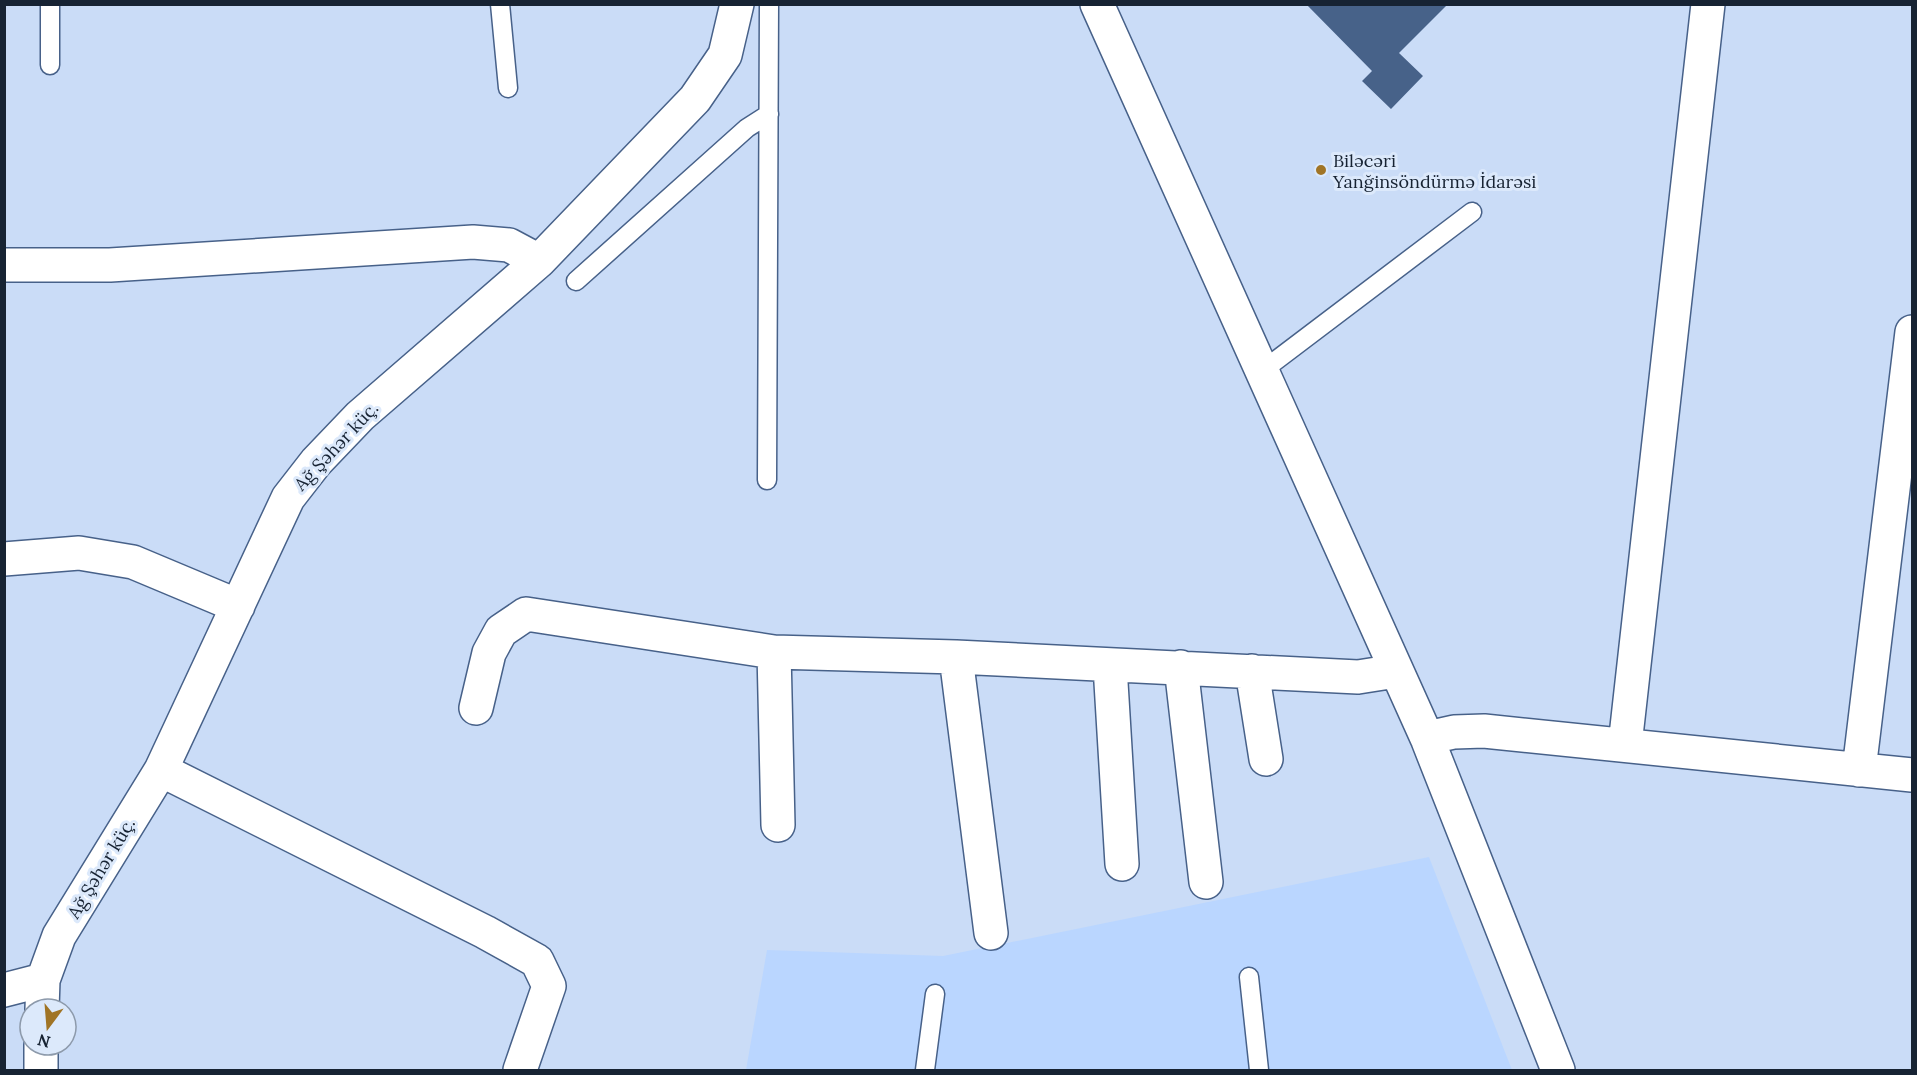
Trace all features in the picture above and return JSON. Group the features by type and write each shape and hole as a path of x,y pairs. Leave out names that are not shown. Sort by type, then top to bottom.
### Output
{"street":[{"name":"Ağ Şəhər küç.","path":"42,994 59,936 160,770 288,498 316,462 360,416 539,261 709,81 725,55 737,4"},
{"path":"1098,4 1427,738 1558,1071"},
{"path":"1625,745 1708,4"},
{"path":"4,265 110,265 473,242 509,245 539,261"},
{"path":"1859,770 1912,332"},
{"path":"4,559 79,553 133,562 238,606"},
{"path":"476,708 489,653 501,631 526,614 774,652 956,657 1358,677 1396,671"},
{"path":"774,652 778,825"},
{"path":"956,657 991,933"},
{"path":"1110,666 1122,864"},
{"path":"1181,667 1206,882"},
{"path":"1252,671 1266,759"},
{"path":"1427,738 1454,732 1484,731 1912,775"},
{"path":"160,770 485,932 537,962 549,986 520,1071"},
{"path":"4,990 42,994"}],"lane":[{"path":"50,4 50,65"},
{"path":"500,4 508,88"},
{"path":"767,480 769,4"},
{"path":"576,281 747,128 769,114"},
{"path":"1262,371 1472,212"},
{"path":"1249,977 1259,1071"},
{"path":"925,1071 935,994"}],"shaded area":[{"path":"1429,857 1512,1070 746,1070 767,950 943,956"}],"building":[{"path":"1306,4 1448,4 1399,53 1423,76 1391,109 1362,81 1372,71"}],"place":[{"name":"Biləcəri Yanğinsöndürmə İdarəsi","path":"1321,170"}]}
